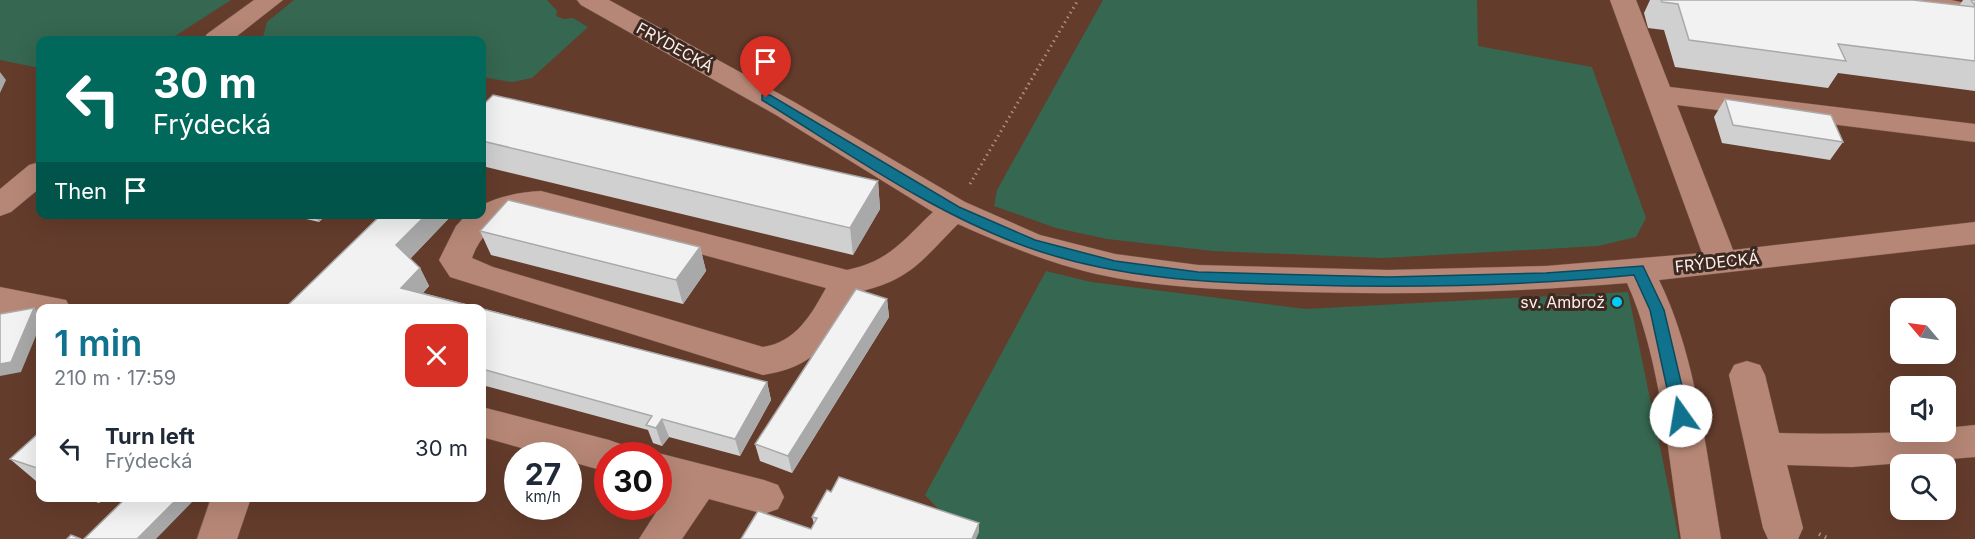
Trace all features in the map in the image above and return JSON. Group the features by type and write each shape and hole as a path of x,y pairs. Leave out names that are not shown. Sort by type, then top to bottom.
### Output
{"street":[{"path":"221,36 270,0"},
{"name":"FRÝDECKÁ","path":"590,0 786,109 954,210 1031,244 1125,268 1198,277 1389,282 1546,278 1722,263 1975,233"},
{"path":"1623,0 1722,263"},
{"path":"1917,0 1975,13"},
{"path":"1658,94 1975,133"},
{"path":"0,206 36,175"},
{"path":"486,215 503,206 541,201 847,282 879,275 897,265 954,210"},
{"path":"480,219 458,248 455,261 462,269 763,361 780,360 797,353 807,345 847,282"},
{"path":"1638,270 1657,310 1681,416 1701,539"},
{"path":"0,300 36,306"},
{"path":"1748,375 1783,528"},
{"path":"486,423 594,452"},
{"path":"1764,447 1852,451 1975,441"},
{"path":"672,473 764,497"},
{"path":"659,539 700,480"},
{"path":"217,539 230,502"}],"path":[{"path":"954,210 1078,0"}],"green space":[{"path":"0,0 231,0 175,36 36,36 36,67 0,60"},
{"path":"294,0 547,0 557,11 556,16 564,19 573,18 588,27 532,78 512,82 486,78 486,36 263,36 267,22"},
{"path":"1103,0 1477,0 1478,46 1592,67 1646,218 1636,237 1598,246 1383,258 1213,251 1107,239 1056,228 994,206 997,190"},
{"path":"1046,271 1091,282 1305,309 1628,292 1679,539 967,539 925,495"}],"building":[{"path":"1661,0 1913,0 1975,7 1975,61 1838,44 1846,61 1689,40 1678,4"},
{"path":"493,95 878,181 850,228 486,142 486,102"},
{"path":"1725,99 1831,115 1843,142 1733,125"},
{"path":"508,200 700,247 676,280 480,231"},
{"path":"377,219 422,219 396,245 420,268 401,288 463,304 289,304"},
{"path":"856,289 887,299 788,456 755,444"},
{"path":"34,308 11,362 0,364 0,314"},
{"path":"486,310 767,382 735,439 662,419 656,428 646,425 652,416 486,370"},
{"path":"36,436 36,468 10,459"},
{"path":"839,477 979,523 972,539 741,539 758,511 811,529 817,518 812,517 827,490 831,492"},
{"path":"122,502 174,502 137,539 84,539"},
{"path":"71,535 81,539 67,539"}],"place":[{"name":"sv. Ambrož","path":"1617,302"}],"route":[{"path":"766,98 954,210 991,228 1031,244 1115,266 1198,277 1389,282 1546,278 1638,270 1657,310 1681,416"}]}
